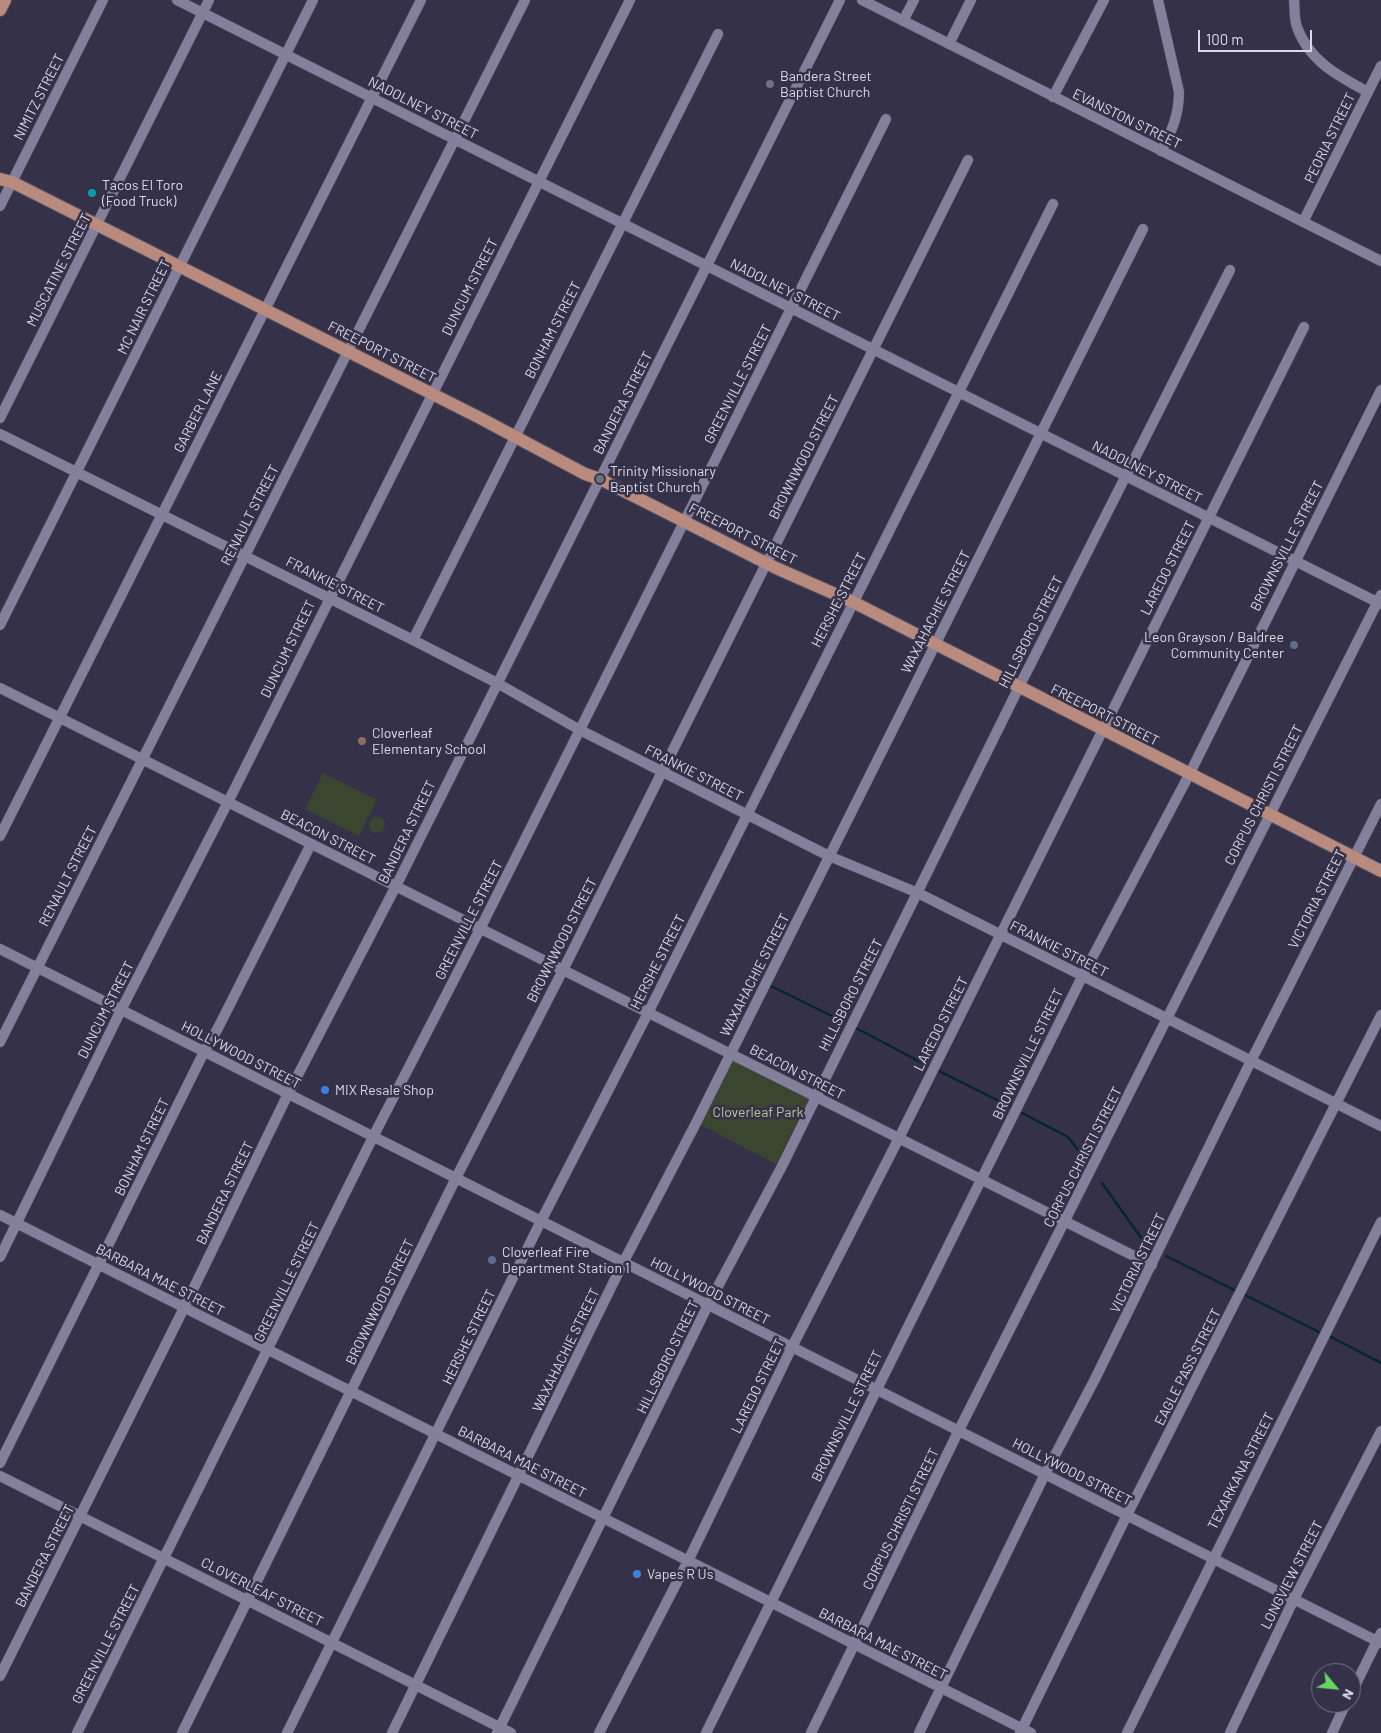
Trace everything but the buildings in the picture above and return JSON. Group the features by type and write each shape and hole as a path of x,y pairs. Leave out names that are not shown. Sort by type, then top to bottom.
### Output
{"main road":[{"path":"0,10 5,0"},
{"name":"FREEPORT STREET","path":"0,170 6,180 97,224 515,436 585,474 600,479 767,563 853,602 1381,871"}],"street":[{"name":"NIMITZ STREET","path":"0,206 6,180 103,0"},
{"name":"NADOLNEY STREET","path":"177,0 1126,477 1295,561 1380,600"},
{"name":"MUSCATINE STREET","path":"0,418 209,0"},
{"name":"MC NAIR STREET","path":"0,625 79,472 179,266 313,0"},
{"name":"GARBER LANE","path":"0,836 421,0"},
{"name":"RENAULT STREET","path":"0,1042 525,0"},
{"name":"DUNCUM STREET","path":"0,1257 121,1010 228,802 630,0"},
{"name":"BANDERA STREET","path":"0,1676 184,1308 288,1094 396,886 840,0"},
{"name":"EVANSTON STREET","path":"862,0 1381,261"},
{"path":"903,21 914,0"},
{"path":"949,44 971,0"},
{"path":"1053,97 1104,0"},
{"path":"1158,0 1179,92 1179,108 1173,130 1161,151"},
{"path":"1294,0 1296,26 1308,51 1331,72 1368,92"},
{"name":"BONHAM STREET","path":"413,640 718,34"},
{"name":"PEORIA STREET","path":"1303,222 1381,66"},
{"name":"GREENVILLE STREET","path":"77,1733 269,1350 373,1137 480,929 886,119"},
{"name":"BROWNWOOD STREET","path":"182,1733 456,1178 563,970 968,160"},
{"name":"HERSHE STREET","path":"287,1733 541,1221 648,1013 1053,204"},
{"name":"WAXAHACHIE STREET","path":"392,1733 624,1262 731,1054 1143,229"},
{"name":"HILLSBORO STREET","path":"498,1730 604,1519 708,1305 816,1097 1019,687 1230,270"},
{"name":"LAREDO STREET","path":"599,1733 688,1561 792,1347 1001,935 1304,326"},
{"name":"BROWNSVILLE STREET","path":"706,1733 875,1389 982,1180 1082,977 1188,774 1381,390"},
{"name":"FRANKIE STREET","path":"0,434 413,640 497,683 580,730 747,815 829,856 918,893 1381,1126"},
{"name":"CORPUS CHRISTI STREET","path":"811,1733 959,1430 1380,600"},
{"name":"BEACON STREET","path":"0,688 1152,1265"},
{"name":"VICTORIA STREET","path":"919,1733 1045,1474 1152,1265 1251,1061 1381,804"},
{"name":"BONHAM STREET","path":"0,1463 100,1265 204,1052 311,844"},
{"name":"HOLLYWOOD STREET","path":"0,949 1294,1599 1380,1639"},
{"name":"EAGLE PASS STREET","path":"1024,1732 1127,1515 1381,1015"},
{"name":"BARBARA MAE STREET","path":"0,1215 771,1602 1024,1732"},
{"name":"TEXARKANA STREET","path":"1127,1733 1381,1222"},
{"name":"LONGVIEW STREET","path":"1230,1733 1294,1599 1381,1431"},
{"name":"CLOVERLEAF STREET","path":"0,1476 416,1685 498,1730 511,1733"},
{"path":"1361,1675 1380,1639"},
{"path":"1332,1733 1341,1713"}],"green space":[{"path":"323,773 377,800 359,836 305,809"},
{"path":"377,817 385,825 377,833 369,825"},
{"name":"Cloverleaf Park","path":"734,1058 807,1094 808,1100 776,1164 699,1124"}],"waterway":[{"path":"767,984 844,1022"},
{"path":"856,1028 928,1066"},
{"path":"939,1071 1011,1107"},
{"path":"1022,1113 1068,1137 1082,1155"},
{"path":"1102,1183 1144,1242"},
{"path":"1166,1256 1236,1291"},
{"path":"1245,1295 1319,1332"},
{"path":"1331,1337 1381,1363"}],"place":[{"name":"Bandera Street Baptist Church","path":"770,84"},
{"name":"Tacos El Toro (Food Truck)","path":"92,193"},
{"name":"Trinity Missionary Baptist Church","path":"600,479"},
{"name":"Leon Grayson / Baldree Community Center","path":"1294,645"},
{"name":"Cloverleaf Elementary School","path":"362,741"},
{"name":"MIX Resale Shop","path":"325,1090"},
{"name":"Cloverleaf Fire Department Station 1","path":"492,1260"},
{"name":"Vapes R Us","path":"637,1574"}]}
